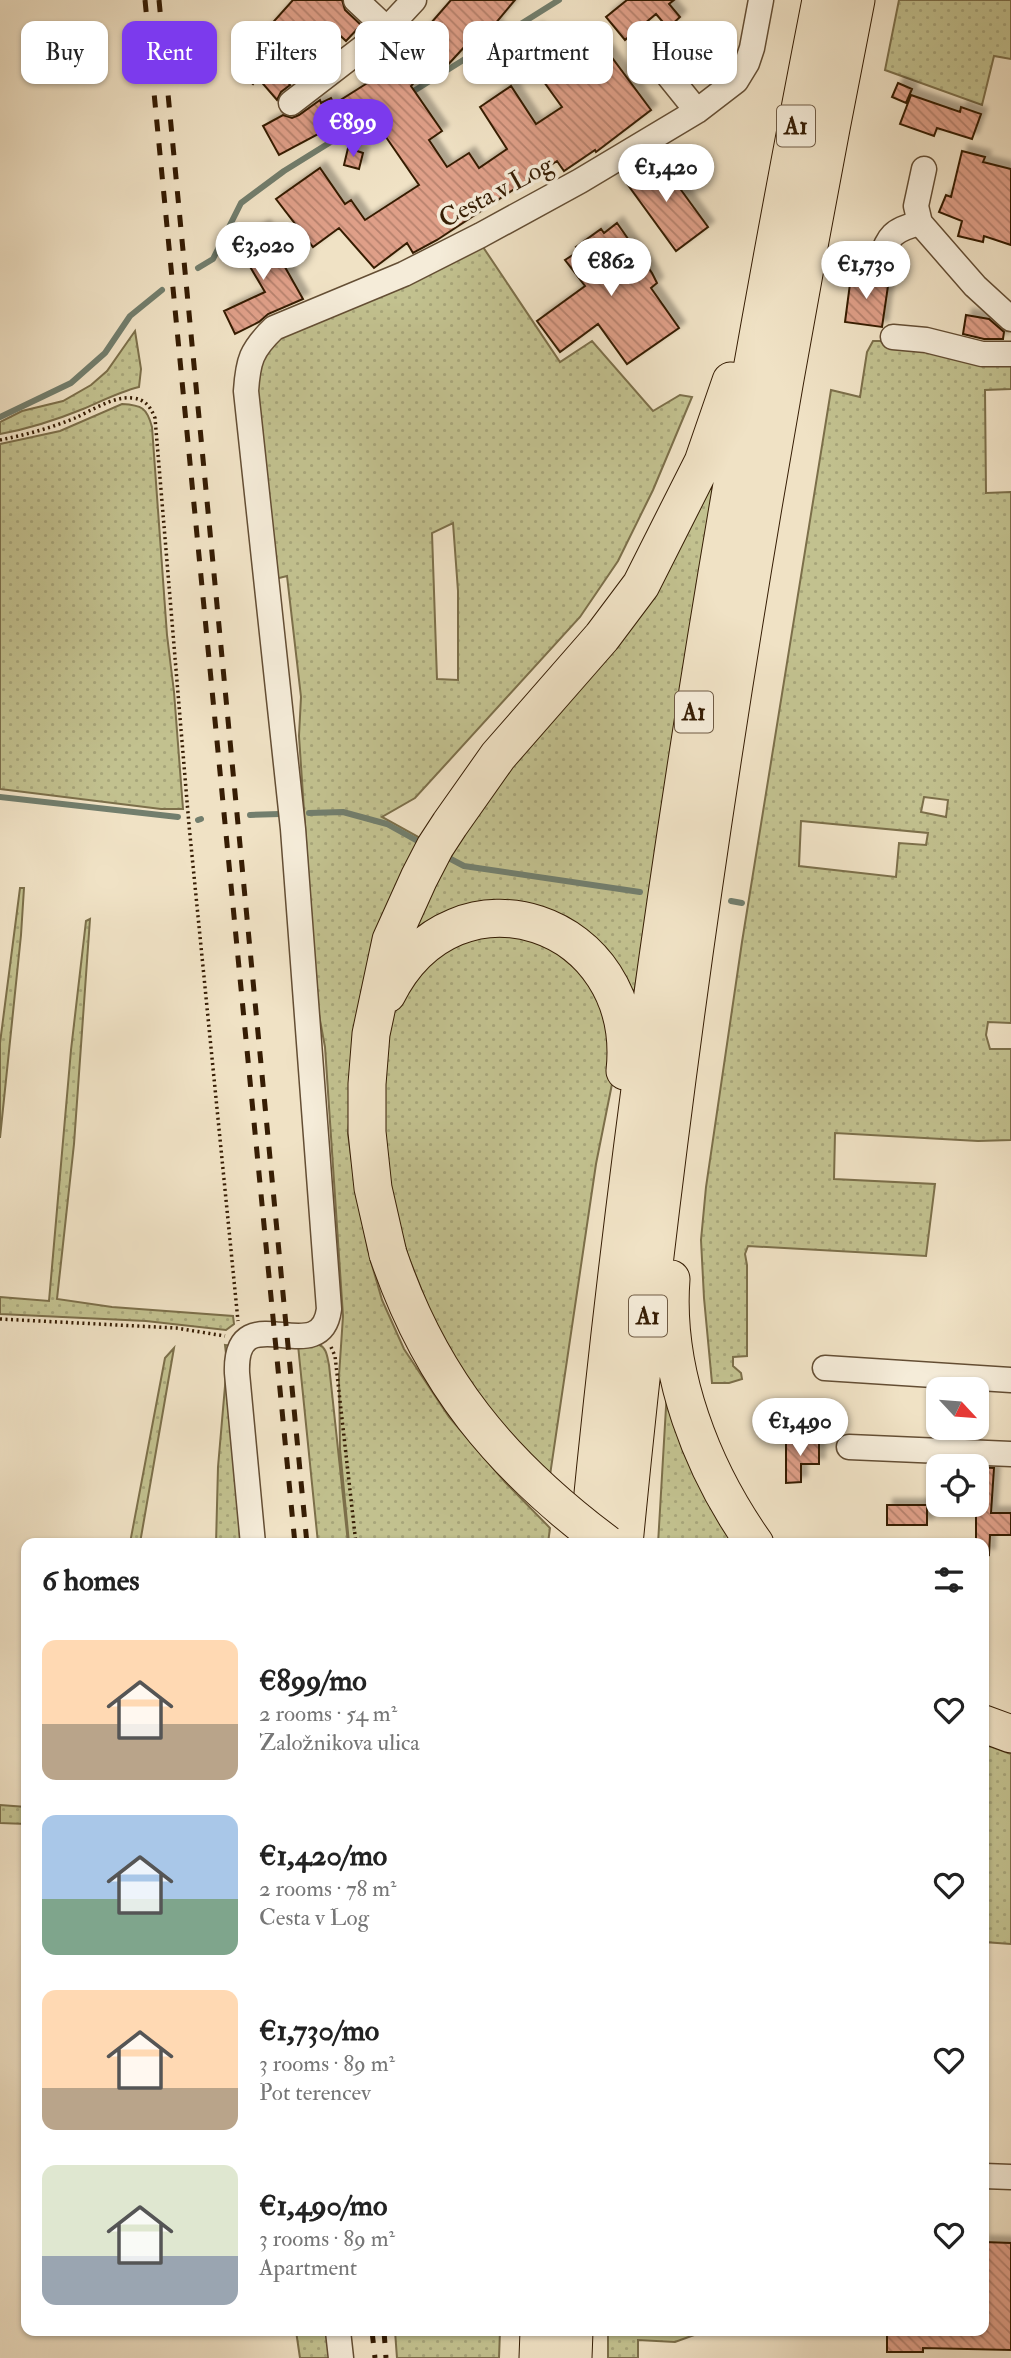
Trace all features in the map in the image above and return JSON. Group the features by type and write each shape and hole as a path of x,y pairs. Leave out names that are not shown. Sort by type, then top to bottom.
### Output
{"highway":[{"name":"A1","path":"589,1538 608,1348 630,1174 701,668 772,252 821,0"},
{"name":"A1","path":"625,1538 667,1155 707,864 762,508 806,251 856,0"},
{"path":"599,1538 556,1506 533,1484 508,1459 462,1404 422,1338 408,1308 388,1254 373,1188 367,1132 371,1034 391,940 435,847 498,756 602,637 641,585 687,498 726,398 733,374 744,309 755,277 772,252"},
{"path":"371,1034 397,973 418,950 441,934 460,925 499,918 521,920 560,934 580,947 593,960 611,985 622,1013 627,1052 619,1128 630,1174"},
{"path":"667,1155 678,1192 671,1288 676,1359 694,1429 710,1466 751,1538"},
{"path":"989,1706 1011,1713"},
{"path":"989,1726 1011,1734"},
{"path":"538,2358 539,2336"},
{"path":"573,2358 574,2336"}],"street":[{"path":"356,0 378,21"},
{"path":"394,21 414,0"},
{"name":"Cesta v Log","path":"323,1329 328,1310 294,842 246,391 252,354 274,328 404,274 481,235 580,181 697,111 736,81 747,63 761,0"},
{"path":"292,103 355,54"},
{"path":"675,84 697,111"},
{"path":"924,169 916,206 920,223 975,286 1009,309"},
{"path":"878,266 889,237 901,228 920,223"},
{"path":"893,337 926,340 982,354 1011,354"},
{"path":"252,1538 236,1356 244,1340 260,1334 303,1336 323,1329"},
{"path":"825,1368 1011,1380"},
{"path":"849,1447 1011,1454"},
{"path":"989,2176 1011,2177"},
{"path":"339,2336 341,2358"}],"path":[{"path":"0,440 29,434 122,398 144,401 155,418 189,825 239,1322 244,1340 176,1328 0,1319"},
{"path":"323,1329 335,1356 355,1538"}],"shaded area":[{"path":"899,0 1011,0 1011,59 994,56 982,105 885,70"},
{"path":"483,247 560,362 592,341 653,411 680,395 692,397 653,490 618,561 580,617 415,798 382,817 422,839 353,1078 348,1134 370,1258 382,1300 404,1349 449,1417 505,1482 550,1528 549,1538 349,1538 340,1449 339,1376 343,1316 325,1047 317,1004 299,736 301,697 287,576 275,579 256,416 257,366 269,343","holes":["453,523 458,591 458,680 437,679 432,533"]},
{"path":"135,331 141,369 139,387 52,420 0,434 0,422 22,411 63,401 91,385 107,371"},
{"path":"873,341 885,341 1011,358 1011,389 985,390 986,493 1011,492 1011,1023 988,1022 986,1035 990,1049 1011,1049 1011,1140 978,1141 835,1133 834,1179 935,1184 926,1256 748,1246 745,1254 747,1356 733,1357 733,1366 741,1373 742,1379 729,1383 712,1383 701,1240 706,1187 742,942 831,390 860,397 867,352","holes":["924,797 948,800 946,817 921,812","801,821 928,833 926,845 899,843 896,877 799,866"]},
{"path":"122,404 143,409 152,427 183,809 161,809 0,789 0,444 60,431"},
{"path":"709,489 714,489 635,989 632,992 627,989 546,919 409,945 430,887 464,829"},
{"path":"20,888 24,888 21,935 0,1138 0,1043"},
{"path":"90,919 74,1144 57,1299 112,1307 233,1316 234,1324 226,1330 146,1321 0,1314 0,1297 49,1301 71,1050 86,921"},
{"path":"463,935 539,938 596,986 618,1054 596,1164 549,1482 474,1392 436,1327 407,1253 390,1191 380,1139 388,1031 397,1002 408,981"},
{"path":"318,1344 327,1355 347,1538 317,1538 298,1345"},
{"path":"225,1345 233,1346 240,1538 216,1538 218,1467 227,1363"},
{"path":"174,1348 141,1538 131,1538 165,1358"},
{"path":"667,1390 735,1538 658,1538"},
{"path":"989,1746 1011,1754 1011,1944 989,1942"},
{"path":"0,1805 21,1807 21,1824 0,1823"},
{"path":"297,2336 333,2336 335,2358 300,2358"},
{"path":"395,2336 500,2336 499,2358 397,2358"},
{"path":"608,2336 692,2336 675,2342 638,2340 638,2358 608,2358"}],"building":[{"path":"293,0 342,0 345,10 357,21 355,31 346,41 341,36 341,21 274,21"},
{"path":"451,0 515,0 497,21 463,21 463,48 449,64 449,21 433,21"},
{"path":"627,0 674,0 669,4 680,17 676,21 662,21 656,14 648,21 627,21 625,40 613,25 613,21 606,17"},
{"path":"613,59 627,78 627,84 632,84 651,110 596,152 595,150 564,171 557,161 437,240 413,253 407,243 374,268 339,228 313,247 276,199 320,168 345,204 351,200 365,220 419,185 368,111 336,131 333,126 279,155 263,126 283,115 292,118 299,115 320,100 321,103 331,98 334,104 366,84 413,84 411,86 442,131 429,140 447,167 469,153 479,168 507,149 480,107 511,86 536,124 562,107 545,84 613,84"},
{"path":"898,83 912,89 906,103 892,97"},
{"path":"263,84 289,84 277,100"},
{"path":"911,95 960,112 961,107 981,114 972,139 937,128 934,136 900,124"},
{"path":"348,148 363,153 359,169 344,165"},
{"path":"962,151 985,157 983,162 1011,169 1011,245 984,236 983,242 958,236 962,221 939,212 946,195 951,197"},
{"path":"657,157 708,227 676,251 625,181"},
{"path":"617,223 652,273 657,283 651,288 679,328 627,364 598,324 560,352 537,321 585,286 565,260 579,251 576,247 601,229 604,233"},
{"path":"264,226 303,299 268,314 259,322 235,334 224,311 265,292 236,243"},
{"path":"860,272 865,272 873,280 884,279 883,286 888,286 882,327 845,322 851,276 859,277"},
{"path":"966,315 989,319 1004,332 1003,339 984,339 963,334"},
{"path":"786,1441 819,1441 819,1464 801,1464 801,1482 786,1483"},
{"path":"989,1468 994,1468 991,1513 1011,1513 1011,1535 990,1535 989,1555 989,1538 976,1538 976,1517 989,1517"},
{"path":"887,1505 926,1505 927,1525 887,1525"},
{"path":"989,2242 1011,2243 1011,2350 923,2348 923,2352 887,2352 887,2336 989,2336"}],"waterway":[{"path":"409,94 559,0"},
{"path":"198,268 213,259 241,203 284,171 379,112"},
{"path":"0,417 71,383 105,353 130,316 162,290"},
{"path":"0,797 178,817"},
{"path":"309,813 343,812 387,824 423,844"},
{"path":"250,815 280,814"},
{"path":"445,856 464,866 640,892"},
{"path":"731,901 742,903"}],"railway":[{"path":"145,0 294,1538"},
{"path":"159,0 306,1538"},
{"path":"373,2336 375,2358"},
{"path":"384,2336 386,2358"}]}
